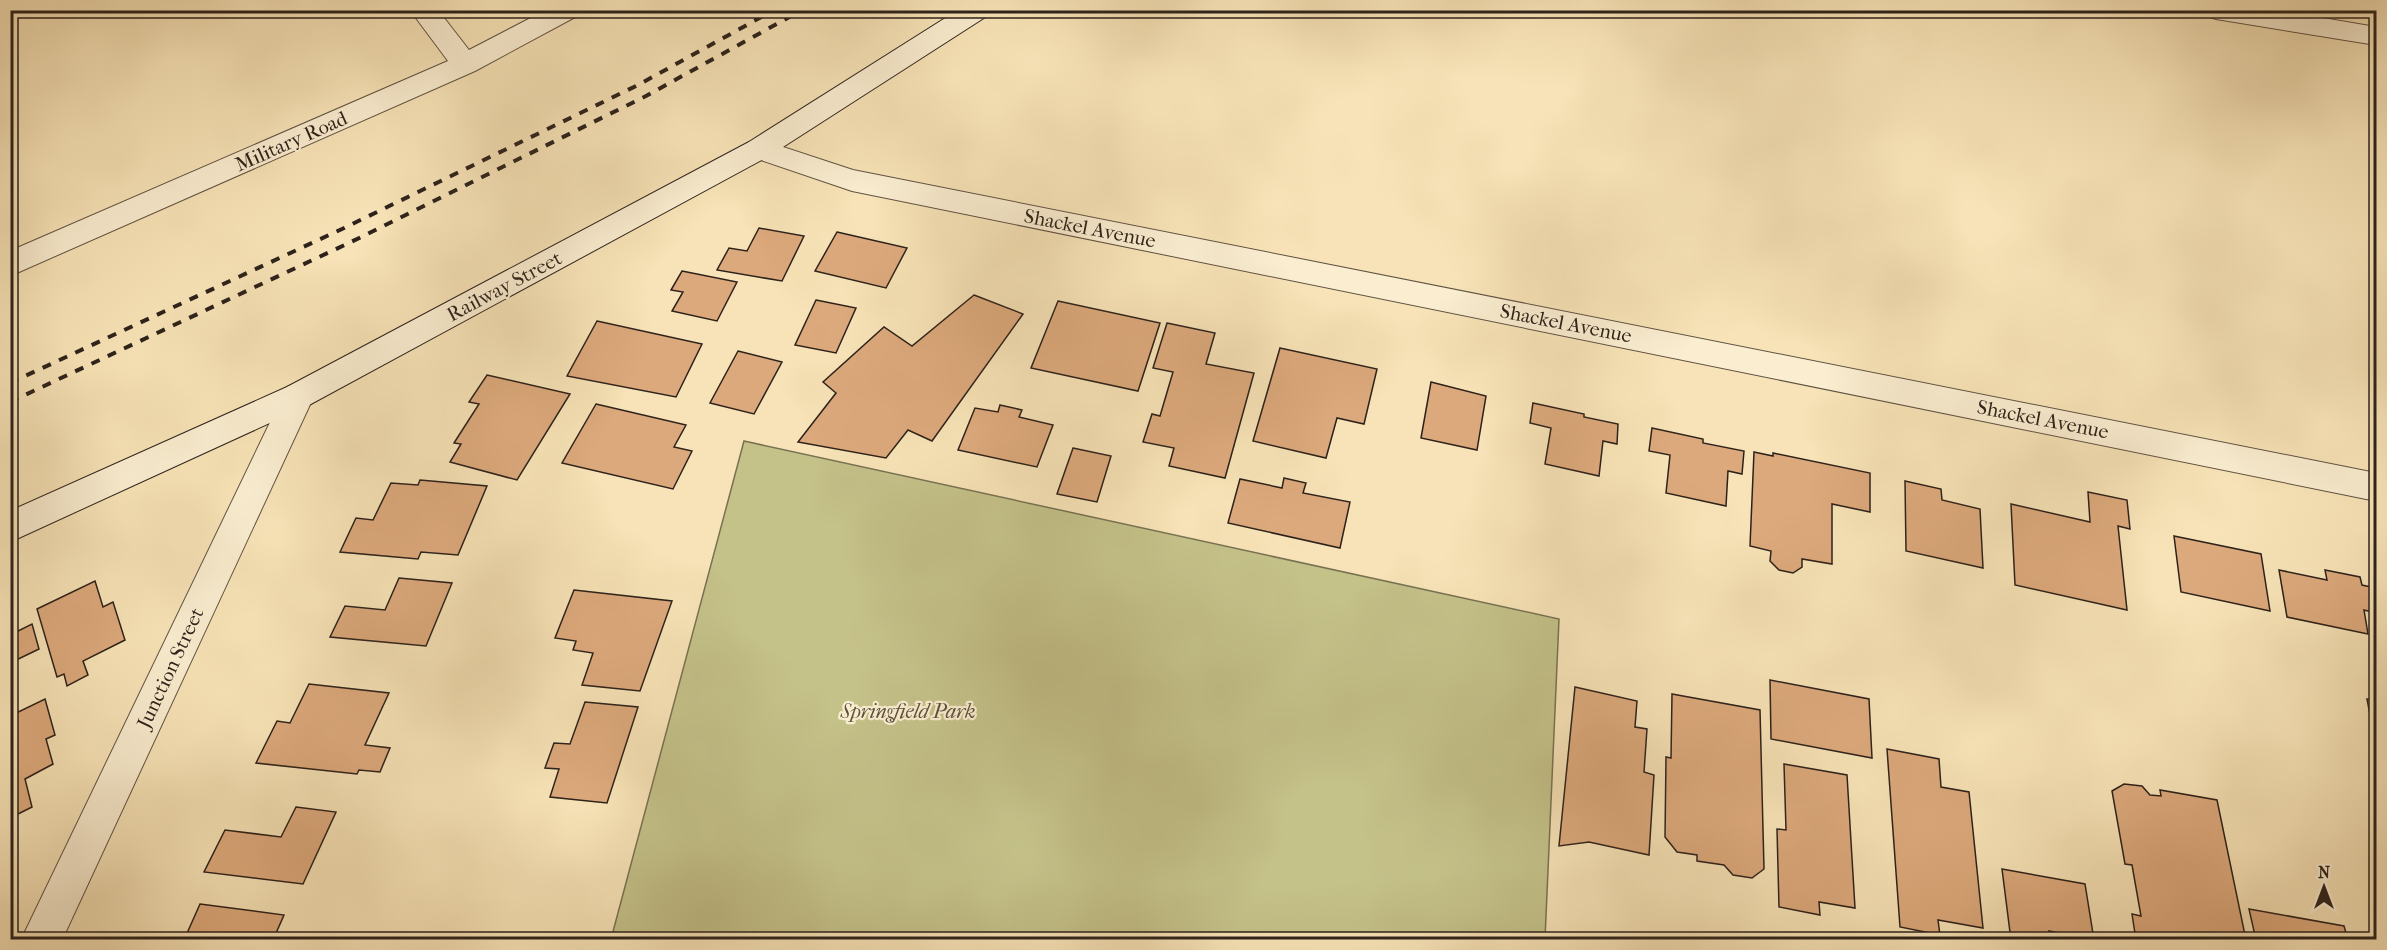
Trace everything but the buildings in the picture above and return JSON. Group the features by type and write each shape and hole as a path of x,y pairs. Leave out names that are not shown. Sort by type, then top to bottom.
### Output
{"street":[{"path":"423,10 465,64"},
{"name":"Military Road","path":"10,264 465,64 568,10"},
{"name":"Railway Street","path":"10,527 298,396 759,149 978,10"},
{"path":"2217,10 2376,36"},
{"name":"Shackel Avenue","path":"759,149 852,180 2376,487"},
{"name":"Junction Street","path":"41,939 298,396"}],"green space":[{"name":"Springfield Park","path":"744,441 1559,619 1545,939 611,939"}],"railway":[{"path":"10,383 342,229 638,85 774,10"},
{"path":"10,402 351,242 646,96 802,10"}]}
